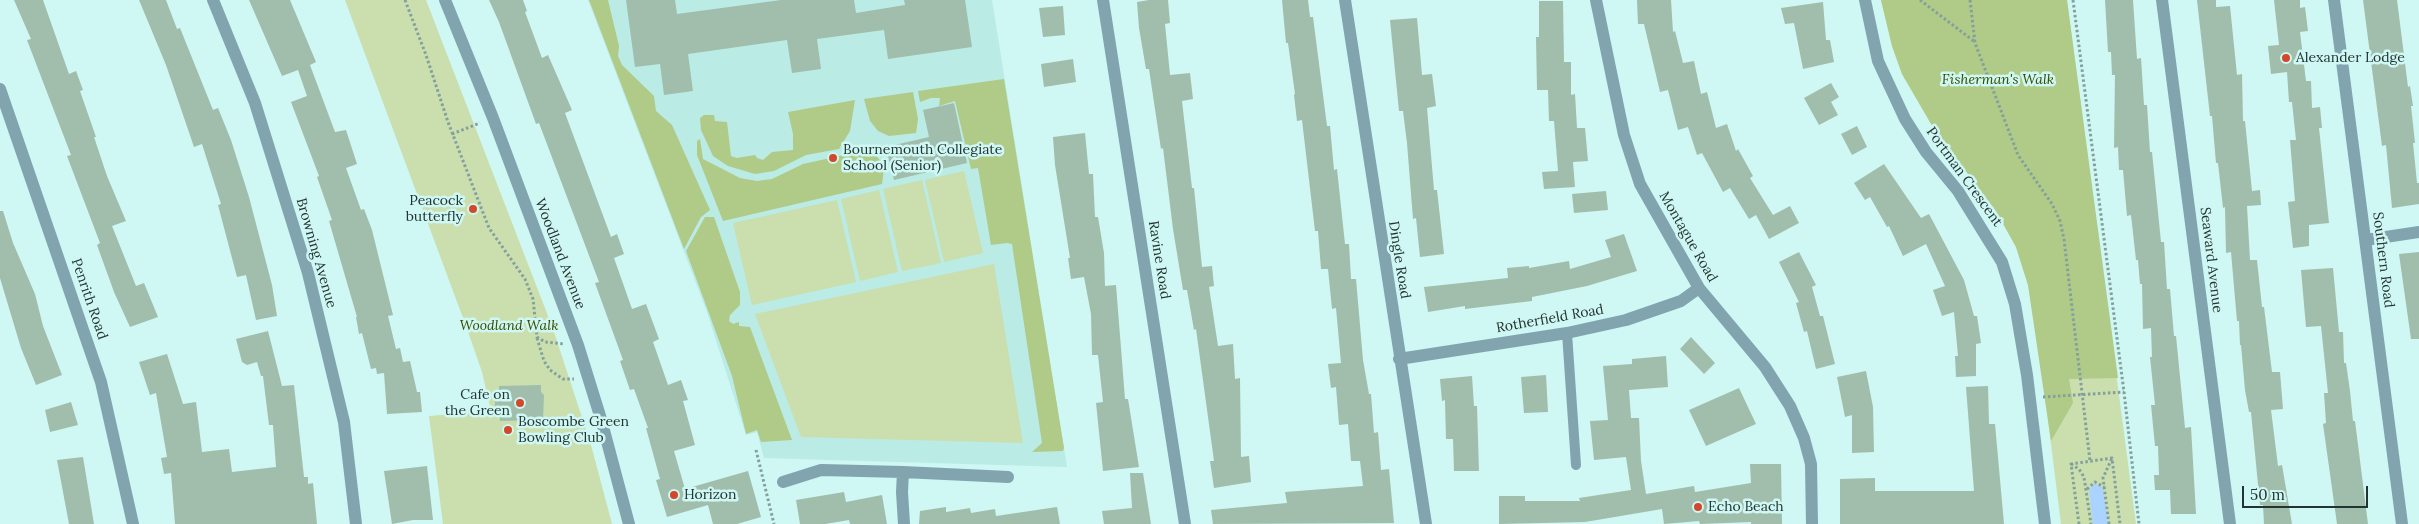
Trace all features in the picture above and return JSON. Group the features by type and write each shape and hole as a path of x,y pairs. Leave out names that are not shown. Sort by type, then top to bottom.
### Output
{"street":[{"name":"Browning Avenue","path":"213,0 255,103 308,273 344,422 356,524"},
{"name":"Woodland Avenue","path":"445,0 578,345 629,524"},
{"name":"Ravine Road","path":"1103,0 1185,524"},
{"name":"Dingle Road","path":"1345,0 1426,524"},
{"name":"Montague Road","path":"1596,0 1624,135 1640,184 1699,288 1765,367 1790,406 1804,438 1811,464 1812,524"},
{"name":"Portman Crescent","path":"1865,0 1878,61 1905,119 1926,152 1958,191 2002,262 2015,304 2030,398 2045,524"},
{"name":"Seaward Avenue","path":"2162,0 2230,524"},
{"name":"Southern Road","path":"2334,0 2402,524"},
{"name":"Penrith Road","path":"0,89 101,382 133,524"},
{"path":"2366,240 2419,232"},
{"name":"Rotherfield Road","path":"1399,358 1567,333 1626,320 1681,302 1699,288"},
{"path":"783,482 821,470 1008,476"},
{"path":"903,472 904,524"}],"lane":[{"path":"1567,333 1576,465"}],"path":[{"path":"405,0 426,55 452,134 489,228 525,279 533,299 537,337 544,361 563,379 573,380 587,375"},
{"path":"1920,0 1976,43"},
{"path":"1970,0 1976,43 2018,155 2052,204 2060,221 2084,394 2090,461"},
{"path":"2073,0 2124,392 2139,524"},
{"path":"452,134 492,118"},
{"path":"537,337 545,342 578,345"},
{"path":"2030,398 2124,392"},
{"path":"756,450 774,524"},
{"path":"2071,464 2112,458"},
{"path":"2109,524 2104,473 2112,458"},
{"path":"2112,458 2120,524"},
{"path":"2071,464 2082,472 2087,489 2091,524"},
{"path":"2071,464 2079,524"},
{"path":"2087,489 2095,482 2104,487"}],"shaded area":[{"name":"Bournemouth Collegiate School (Senior)","path":"588,0 992,0 1067,467 764,458 757,432 746,435 707,312"}],"green space":[{"name":"Woodland Walk","path":"345,0 426,0 553,329 591,445 612,524 443,524 429,416 491,411 482,372 466,326"},
{"path":"589,0 608,0 619,46 618,56 622,65 654,96 656,111 672,125 710,210 701,217 684,249"},
{"name":"Fisherman's Walk","path":"1881,0 2067,0 2136,524 2061,524 2041,364 2028,285 2016,247 1996,211 1934,129 1902,74 1892,46"},
{"name":"Fisherman's Walk","path":"1881,0 2067,0 2118,378 2069,379 2073,403 2051,441 2028,285 2016,247 1996,211 1934,129 1902,74 1892,46"},
{"path":"1004,79 1063,451 1032,452 1042,443 1012,244 991,245 978,168 971,169 955,101 939,106 940,98 931,98 920,102 918,91"},
{"path":"913,92 918,119 916,133 889,136 878,131 870,121 864,99"},
{"path":"855,100 850,131 839,149 806,155 774,171 755,174 728,166 713,156 701,130 700,118 704,115 714,115 715,121 727,122 731,156 737,158 755,155 763,160 772,152 793,150 793,134 788,112"},
{"path":"700,139 703,159 740,178 757,181 772,179 803,164 871,149 882,163 884,169 882,184 723,221 697,155 697,141"},
{"path":"964,171 983,253 944,262 925,180"},
{"path":"922,180 941,263 902,271 883,189"},
{"path":"879,190 898,272 860,281 841,199"},
{"path":"837,200 856,282 752,305 733,223"},
{"path":"705,217 714,217 740,292 740,305 730,315 729,321 733,324 739,322 739,326 750,327 792,440 761,442 757,430 746,434 732,376 686,251"},
{"path":"994,264 1023,443 801,437 755,314"}],"water":[{"path":"2095,483 2103,488 2108,524 2093,524 2089,490"}],"building":[{"path":"14,0 43,0 69,74 76,71 83,90 80,91 107,176 126,221 112,226 136,286 144,283 158,317 130,327 114,292 97,245 100,243 67,156 71,155 27,40 31,39"},
{"path":"139,0 166,0 177,29 180,28 213,110 218,108 231,140 249,197 272,285 277,316 256,320 246,275 237,277 218,205 221,204 202,144 194,147 166,65"},
{"path":"249,0 290,0 316,62 310,65 335,132 346,130 357,164 346,168 361,210 364,209 372,230 393,315 388,316 396,349 400,348 403,362 410,361 417,392 420,392 422,412 387,414 384,373 377,374 376,368 371,369 362,333 359,334 357,317 329,221 332,220 317,177 319,176 291,102 307,96 298,70 282,76"},
{"path":"489,0 523,0 527,11 525,12 542,58 548,55 572,110 565,113 611,237 617,234 624,254 614,258 632,309 646,304 659,339 653,342 668,385 681,380 688,400 683,401 695,445 674,451 685,489 748,471 761,517 737,524 713,524 708,505 667,517 656,480 660,479 646,428 648,428 634,389 630,390 620,361 623,360 595,283 599,282 539,123 536,124 499,22"},
{"path":"626,0 675,0 677,14 781,0 854,0 856,13 905,5 904,0 965,0 972,47 888,59 884,30 817,39 821,69 792,73 787,40 688,54 693,91 664,95 660,64 635,67"},
{"path":"1168,0 1170,23 1165,24 1170,75 1190,73 1193,99 1182,101 1192,188 1194,188 1202,267 1212,266 1214,286 1209,287 1218,346 1233,344 1235,379 1240,378 1241,457 1249,456 1251,482 1214,488 1210,461 1214,461 1196,329 1194,330 1187,290 1183,290 1163,148 1161,149 1149,69 1146,69 1139,28 1137,2"},
{"path":"1282,0 1308,0 1310,17 1313,17 1327,126 1330,126 1334,170 1337,169 1345,244 1349,244 1351,279 1356,279 1363,360 1369,394 1371,394 1374,433 1378,432 1381,470 1389,469 1394,523 1213,524 1211,510 1287,503 1285,492 1363,486 1360,461 1351,461 1348,424 1339,425 1336,387 1331,388 1328,364 1341,363 1336,308 1332,309 1328,269 1321,269 1318,231 1315,231 1302,120 1297,121"},
{"path":"1637,0 1671,0 1673,32 1675,31 1683,63 1694,61 1701,94 1707,92 1716,128 1727,124 1736,151 1738,149 1753,176 1750,178 1773,215 1790,206 1799,223 1769,239 1756,215 1749,219 1730,188 1723,192 1702,153 1697,155 1688,127 1678,130 1668,90 1660,92 1644,24 1638,24"},
{"path":"2105,0 2133,0 2137,59 2141,58 2144,105 2147,105 2150,152 2152,152 2161,242 2164,242 2167,289 2170,289 2174,336 2176,336 2185,428 2191,427 2196,514 2171,514 2170,490 2155,490 2154,475 2159,475 2158,446 2155,446 2151,405 2155,405 2150,357 2152,357 2151,328 2143,329 2142,284 2140,284 2138,260 2136,260 2131,215 2127,216 2123,170 2119,170 2118,147 2114,148 2115,75 2112,75 2111,52 2108,52"},
{"path":"2197,0 2216,0 2216,7 2230,6 2237,75 2242,74 2243,121 2245,121 2252,191 2260,190 2261,205 2247,206 2250,260 2257,260 2272,372 2280,372 2283,409 2271,410 2278,466 2282,465 2292,524 2264,524 2263,505 2260,505 2251,412 2249,412 2245,390 2231,252 2226,253 2225,207 2223,208 2218,163 2216,163"},
{"path":"2274,0 2300,0 2300,8 2305,7 2308,31 2300,32 2306,81 2311,81 2312,108 2320,107 2322,128 2319,128 2329,223 2309,225 2309,246 2293,248 2288,202 2295,201 2290,140 2296,140 2292,102 2289,102 2287,72 2271,74 2268,46 2279,45"},
{"path":"2363,0 2397,0 2408,87 2410,86 2413,106 2411,106 2415,143 2413,143 2417,183 2419,183 2419,204 2392,208 2386,145 2382,146"},
{"path":"1539,1 1563,1 1564,62 1571,62 1571,95 1575,94 1577,128 1585,128 1588,161 1573,162 1575,187 1544,189 1542,172 1558,171 1554,121 1549,121 1548,90 1537,90 1536,37 1539,37"},
{"path":"1823,2 1826,40 1830,40 1834,62 1803,69 1794,23 1785,24 1781,8"},
{"path":"1063,6 1065,35 1043,37 1039,8"},
{"path":"1417,18 1422,75 1432,74 1436,106 1427,108 1434,190 1437,190 1444,254 1420,257 1416,218 1413,219 1403,111 1399,111 1390,20"},
{"path":"1073,59 1076,82 1044,87 1041,64"},
{"path":"1831,83 1839,97 1831,102 1838,115 1819,125 1804,98"},
{"path":"954,103 967,163 894,180 886,147 929,137 923,110"},
{"path":"1857,126 1867,147 1852,155 1841,134"},
{"path":"1085,133 1089,174 1093,174 1095,217 1098,217 1104,253 1105,286 1116,285 1125,399 1128,399 1139,467 1103,471 1096,403 1103,402 1098,355 1092,355 1091,314 1084,277 1071,279 1068,258 1070,258 1055,165 1053,137"},
{"path":"1884,164 1921,218 1929,214 1964,280 1974,316 1977,316 1981,343 1976,344 1976,376 1956,377 1955,356 1958,356 1954,312 1942,316 1933,290 1945,286 1926,244 1903,256 1889,226 1887,227 1870,197 1865,200 1854,183"},
{"path":"1606,191 1608,210 1574,213 1572,194"},
{"path":"0,211 3,211 13,243 35,294 43,326 62,375 36,385 21,348 0,278"},
{"path":"1624,234 1637,271 1587,286 1532,297 1532,301 1465,309 1465,306 1428,312 1424,287 1508,278 1507,268 1529,266 1529,268 1569,261 1570,269 1611,257 1605,240"},
{"path":"1799,252 1816,285 1812,287 1820,316 1823,316 1835,364 1816,369 1807,331 1804,332 1796,303 1799,302 1779,262"},
{"path":"2419,252 2419,339 2411,339 2399,254"},
{"path":"2333,268 2339,332 2343,332 2344,363 2346,363 2353,421 2355,421 2368,524 2337,524 2323,424 2326,423 2324,393 2328,393 2321,326 2306,327 2301,270"},
{"path":"268,331 282,386 294,385 304,477 308,477 308,484 313,483 317,524 175,524 171,473 164,474 161,458 167,457 156,393 150,395 139,362 167,354 183,404 196,402 202,452 229,449 232,472 276,467 273,425 269,425 263,376 261,376 257,362 247,365 242,362 236,339"},
{"path":"1691,337 1715,363 1704,374 1680,349"},
{"path":"1666,356 1668,387 1629,390 1631,418 1639,418 1641,461 1646,494 1694,486 1695,492 1751,483 1750,464 1781,464 1782,524 1751,524 1751,522 1700,524 1699,521 1664,524 1662,509 1585,522 1499,524 1499,496 1525,496 1525,501 1580,501 1579,498 1631,490 1626,457 1594,460 1590,421 1608,420 1603,366 1632,364 1632,359"},
{"path":"1866,371 1873,407 1874,452 1852,453 1852,415 1845,417 1837,377"},
{"path":"1546,375 1548,412 1524,413 1521,377"},
{"path":"1472,376 1474,406 1477,406 1479,471 1454,471 1453,439 1446,439 1445,400 1442,401 1440,379"},
{"name":"Cafe on the Green","path":"541,385 541,392 544,395 543,420 500,421 499,412 495,412 495,396 499,396 499,386"},
{"path":"1988,386 1989,424 1995,424 2004,524 1840,524 1840,479 1875,478 1875,491 1974,491 1966,387"},
{"path":"1739,388 1756,424 1706,446 1689,410"},
{"path":"71,402 78,425 50,432 45,410"},
{"path":"83,457 94,524 69,524 57,460"},
{"path":"427,466 433,520 413,520 392,524 384,471"},
{"path":"1130,473 1143,473 1151,524 1104,524 1102,511 1132,508"},
{"path":"844,492 846,502 882,495 887,524 850,524 849,520 825,524 800,524 796,500"},
{"path":"946,507 946,512 970,508 971,513 995,509 996,516 1057,507 1060,524 919,524 920,511"}],"place":[{"name":"Alexander Lodge","path":"2286,58"},
{"name":"Bournemouth Collegiate School (Senior)","path":"833,158"},
{"name":"Peacock butterfly","path":"473,209"},
{"name":"Cafe on the Green","path":"520,403"},
{"name":"Boscombe Green Bowling Club","path":"508,430"},
{"name":"Horizon","path":"674,495"},
{"name":"Echo Beach","path":"1698,507"}]}
